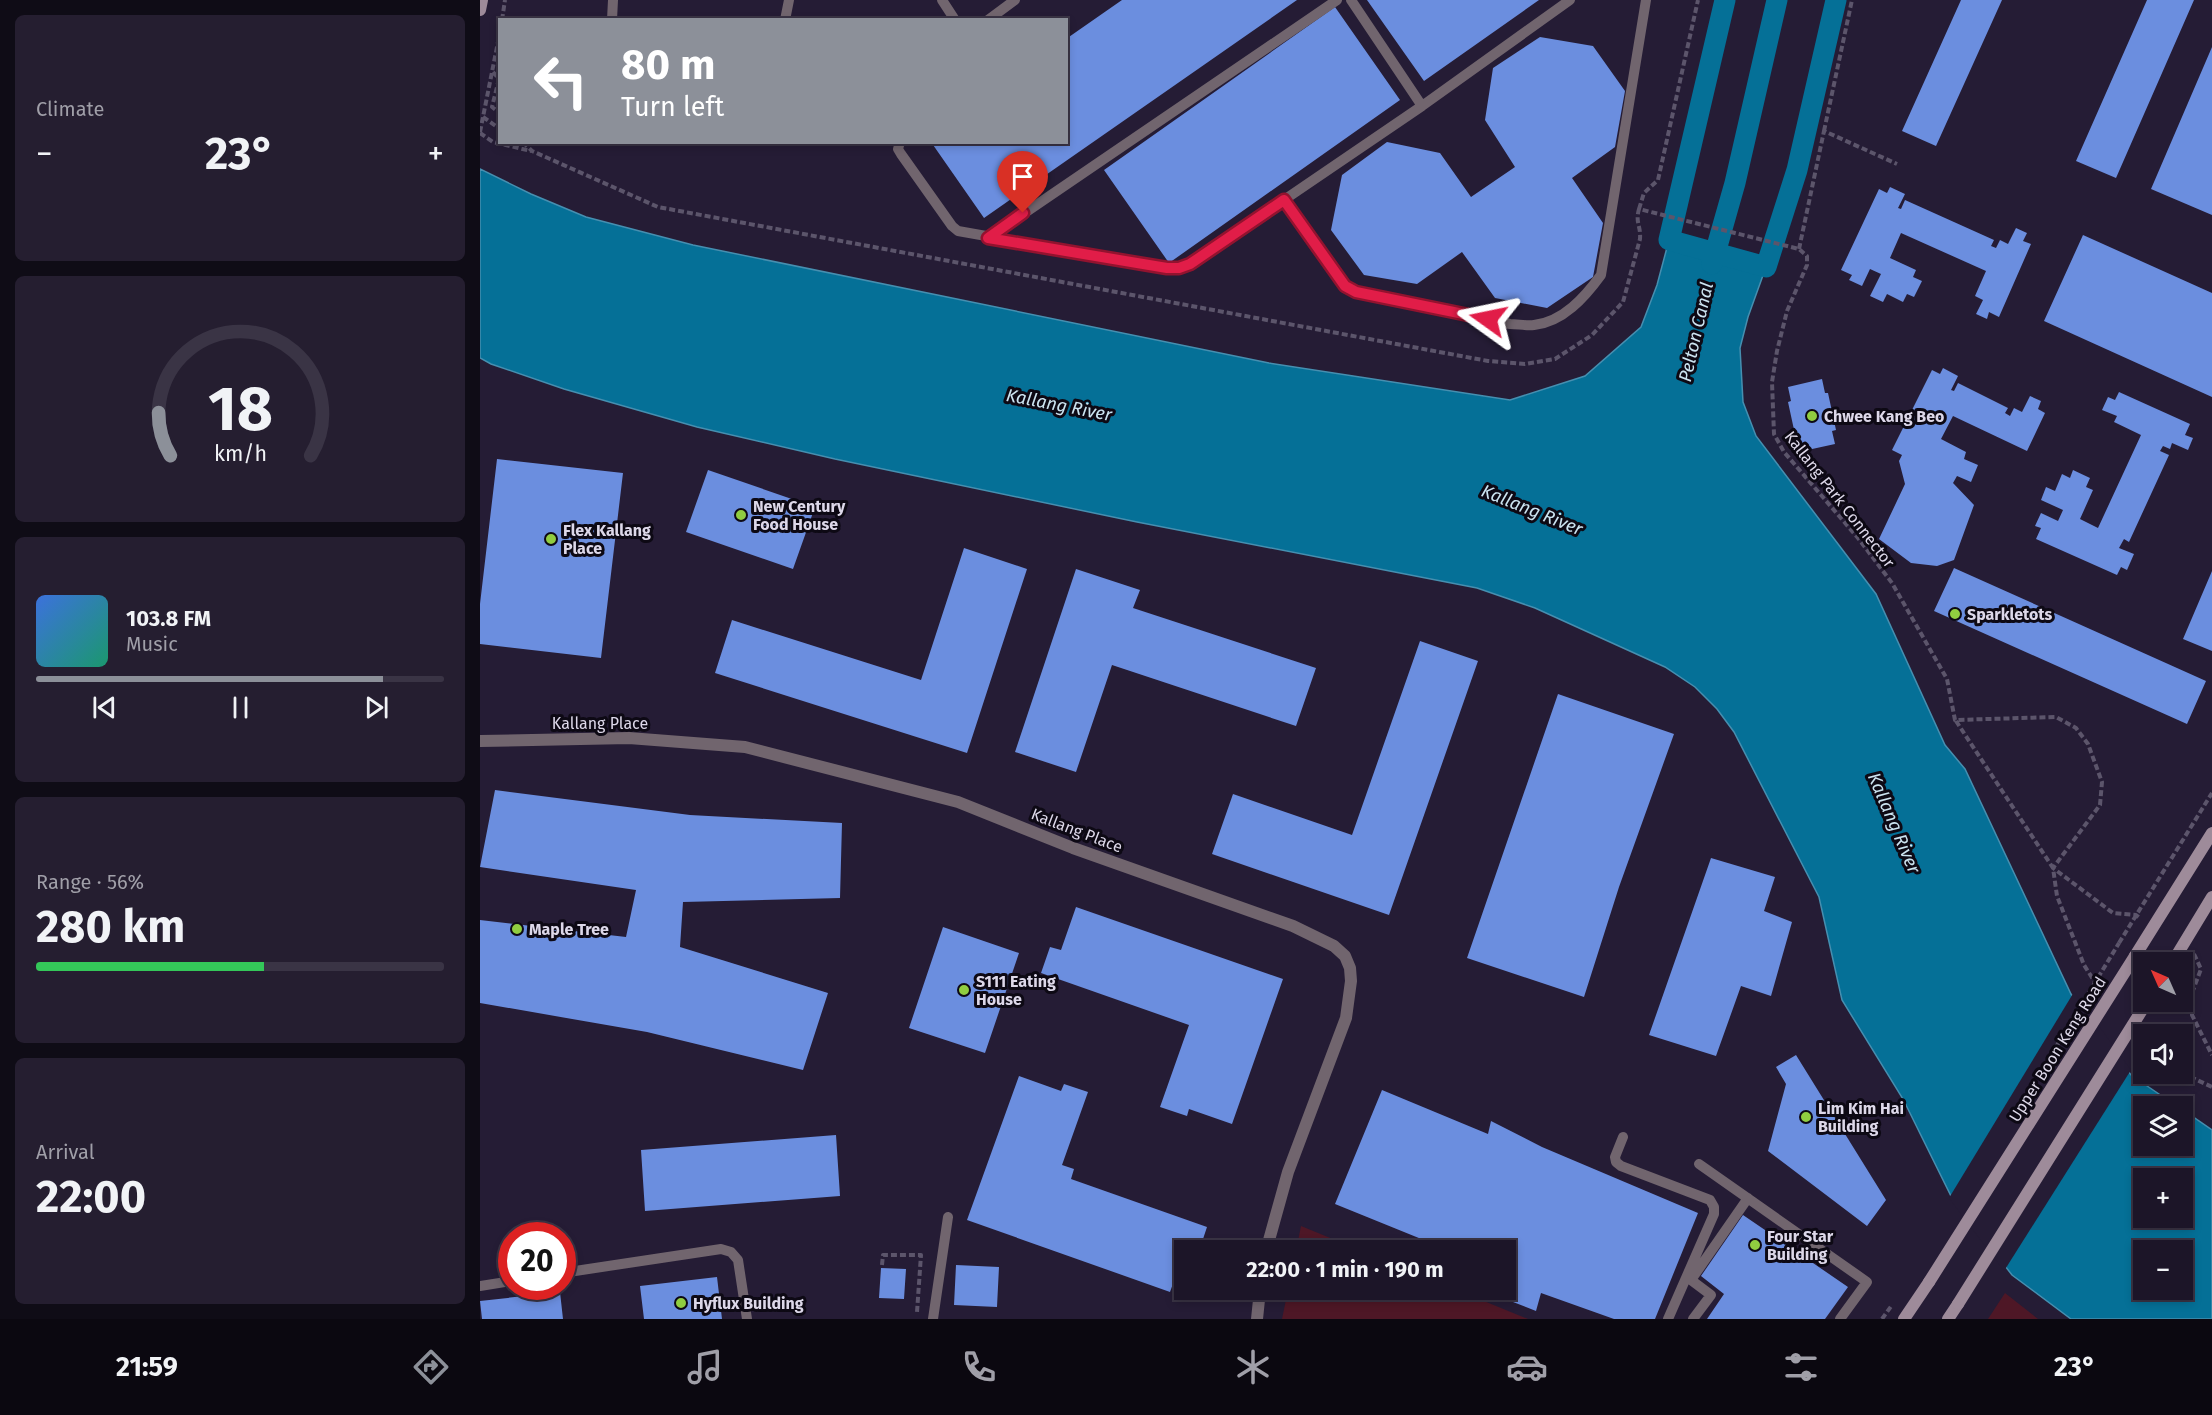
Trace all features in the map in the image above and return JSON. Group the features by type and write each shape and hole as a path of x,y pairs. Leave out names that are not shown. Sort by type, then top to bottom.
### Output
{"main road":[{"path":"480,10 482,0"},
{"name":"Upper Boon Keng Road","path":"1904,1319 2212,833"},
{"path":"2179,952 2212,897"},
{"path":"1948,1319 2141,1012"}],"street":[{"name":"Kallang Place","path":"480,741 629,738 745,747 958,802 1073,848 1293,926 1334,946 1345,956 1350,968 1351,981 1346,1018 1288,1172 1269,1240"},
{"path":"1257,1319 1259,1300"}],"lane":[{"path":"612,18 613,0"},
{"path":"785,18 789,0"},
{"path":"942,0 954,18"},
{"path":"991,18 1015,0"},
{"path":"988,238 1337,0"},
{"path":"1351,0 1422,106"},
{"path":"899,144 898,149 901,154 952,226 964,233 1167,268 1179,268 1190,264 1422,106 1570,0"},
{"path":"1284,200 1337,277 1345,286 1356,292 1510,324 1536,325 1562,315 1585,298 1600,275 1646,0"},
{"path":"1623,1137 1615,1157 1616,1162 1621,1166 1710,1200 1714,1207 1714,1214 1668,1319"},
{"path":"1699,1164 1867,1282 1840,1319"},
{"path":"1693,1319 1710,1295 1691,1280 1748,1198"},
{"path":"933,1319 948,1217"},
{"path":"576,1272 721,1249 731,1252 738,1260 747,1319"},
{"path":"480,1286 498,1283"}],"path":[{"path":"502,18 505,0"},
{"path":"1639,209 1644,193 1658,180 1698,0"},
{"name":"Kallang Park Connector","path":"1852,0 1799,249 1806,256 1808,265 1787,310 1777,351 1772,382 1774,434 1784,452 1858,538 1892,583 1947,679 1955,720 2053,868 2113,913 2136,915"},
{"path":"498,42 480,133 492,142 498,143"},
{"path":"492,71 498,78"},
{"path":"498,83 492,107 498,112"},
{"path":"483,117 498,128"},
{"path":"1824,131 1897,164"},
{"path":"501,144 532,151 525,144"},
{"path":"1653,213 1799,249"},
{"path":"1955,720 2056,717 2076,728 2088,744 2102,782 2100,805 2053,868 2057,896 2084,965 2100,992"},
{"path":"2055,1049 2212,793"},
{"path":"2196,955 2201,969 2192,993 2192,1016 2212,1056"},
{"path":"2193,1078 2212,1087"},
{"path":"882,1265 882,1255 921,1255 916,1312"}],"shaded area":[{"path":"1301,1226 1335,1240 1298,1240"},
{"path":"2005,1293 2038,1319 1988,1319"},
{"path":"1286,1300 1481,1300 1528,1319 1282,1319"}],"water":[{"name":"Kallang River","path":"480,169 586,217 693,245 1269,363 1510,400 1585,376 1641,327 1657,285 1669,240 1766,267 1748,317 1740,348 1743,402 1756,436 1876,594 1945,745 1965,769 2071,994 2133,1076 2133,1084 2144,1084 2162,1096 2133,1096 2133,1156 2193,1156 2193,1117 2212,1130 2212,1319 2071,1319 2012,1275 1951,1196 1903,1099 1842,1000 1819,897 1734,732 1717,709 1695,687 1665,667 1535,608 1477,588 1137,522 835,459 697,427 564,389 491,364 480,358"}],"pier":[{"path":"2074,992 2131,1070 2004,1271 1949,1198"}],"building":[{"path":"1122,0 1297,0 984,218 932,144 1068,144 1068,38"},
{"path":"1367,0 1539,0 1424,81"},
{"path":"1961,0 2002,0 1936,146 1902,131"},
{"path":"2147,0 2194,0 2116,178 2076,161"},
{"path":"1335,7 1400,100 1169,263 1104,170"},
{"path":"1540,37 1593,46 1625,91 1615,147 1572,178 1603,223 1593,277 1547,308 1495,298 1462,252 1417,284 1364,275 1331,230 1342,175 1387,142 1440,153 1471,197 1515,167 1485,120 1493,68"},
{"path":"2212,47 2212,215 2151,189"},
{"path":"1890,187 1905,194 1898,208 1901,209 1905,200 1994,240 1991,246 1996,248 2000,240 2008,244 2016,228 2027,233 2023,241 2031,244 1999,317 1989,312 1987,319 1976,314 1983,300 1975,296 1986,271 1901,233 1890,258 1916,270 1913,277 1922,281 1914,297 1907,294 1903,302 1887,294 1883,302 1870,296 1881,274 1870,269 1862,286 1849,280 1852,275 1841,270 1879,189 1887,193"},
{"path":"2083,235 2212,293 2212,397 2044,321"},
{"path":"1943,368 1958,376 1951,390 1954,391 1958,383 2008,408 2005,413 2010,416 2014,408 2022,412 2030,396 2041,401 2038,409 2045,413 2027,451 1953,416 1941,439 1966,452 1964,459 1978,465 1971,482 1957,476 1953,483 1974,505 1954,560 1937,566 1911,563 1879,539 1905,484 1899,461 1902,455 1892,450 1932,370 1940,374"},
{"name":"Chwee Kang Beo","path":"1822,379 1825,393 1828,393 1836,430 1832,431 1835,444 1803,451 1800,438 1796,439 1788,402 1791,401 1788,387"},
{"path":"2119,392 2190,424 2185,435 2193,438 2188,450 2172,443 2170,449 2163,446 2160,451 2169,455 2129,542 2124,539 2119,548 2134,554 2127,570 2121,567 2117,575 2036,539 2041,528 2035,526 2041,513 2058,521 2063,510 2041,500 2046,487 2055,491 2062,474 2070,478 2073,470 2090,478 2086,487 2093,490 2080,519 2098,528 2141,435 2114,422 2117,416 2102,410 2108,397 2115,400"},
{"name":"Flex Kallang Place","path":"497,459 623,473 601,658 480,644 480,604"},
{"path":"708,470 815,507 793,569 686,532"},
{"path":"964,548 1027,569 967,753 715,673 732,620 921,680"},
{"path":"1954,568 2206,681 2187,724 1934,611"},
{"path":"1076,569 1140,590 1133,608 1316,668 1296,726 1112,665 1076,772 1015,752"},
{"path":"2212,571 2212,651 2183,639"},
{"path":"1420,641 1478,661 1389,915 1212,854 1233,794 1352,835"},
{"path":"1558,694 1674,734 1619,887 1584,997 1467,958"},
{"name":"Maple Tree","path":"495,790 690,815 842,823 840,898 683,902 680,947 828,993 803,1070 647,1032 480,1003 480,920 626,937 636,890 480,867"},
{"path":"1711,858 1775,877 1764,911 1792,922 1771,996 1741,986 1716,1056 1649,1035"},
{"path":"1076,907 1283,979 1232,1124 1189,1109 1187,1116 1160,1107 1189,1025 1041,973 1050,947 1061,950"},
{"name":"S111 Eating House","path":"943,927 1019,953 985,1053 909,1028"},
{"name":"Lim Kim Hai Building","path":"1796,1055 1886,1200 1867,1226 1768,1151 1786,1084 1776,1067"},
{"path":"1019,1076 1061,1091 1064,1084 1088,1092 1062,1165 1074,1169 1071,1179 1207,1227 1203,1240 1174,1240 1174,1281 1170,1292 967,1220"},
{"path":"1382,1090 1488,1134 1491,1121 1542,1147 1698,1213 1655,1319 1614,1319 1541,1293 1536,1311 1508,1300 1516,1300 1516,1240 1424,1240 1335,1204"},
{"path":"836,1135 840,1196 645,1211 641,1150"},
{"name":"Four Star Building","path":"1743,1215 1848,1287 1825,1319 1707,1319 1724,1294 1701,1276"},
{"path":"956,1265 999,1267 997,1307 954,1305"},
{"path":"881,1268 906,1269 904,1299 879,1298"},
{"name":"Hyflux Building","path":"717,1277 722,1319 644,1319 640,1286"},
{"path":"498,1299 561,1300 563,1319 482,1319 480,1301"}],"waterway":[{"name":"Pelton Canal","path":"1725,0 1669,240 1766,267 1797,170 1836,0"},
{"name":"Pelton Canal","path":"1712,264 1735,183 1777,0"}],"place":[{"name":"Chwee Kang Beo","path":"1812,416"},
{"name":"New Century Food House","path":"741,515"},
{"name":"Flex Kallang Place","path":"551,539"},
{"name":"Sparkletots","path":"1955,614"},
{"name":"Maple Tree","path":"517,929"},
{"name":"S111 Eating House","path":"964,990"},
{"name":"Lim Kim Hai Building","path":"1806,1117"},
{"name":"Four Star Building","path":"1755,1245"},
{"name":"Hyflux Building","path":"681,1303"}],"route":[{"path":"1023,213 988,238 1167,268 1179,268 1190,264 1284,200 1345,286 1356,292 1488,319"}]}
